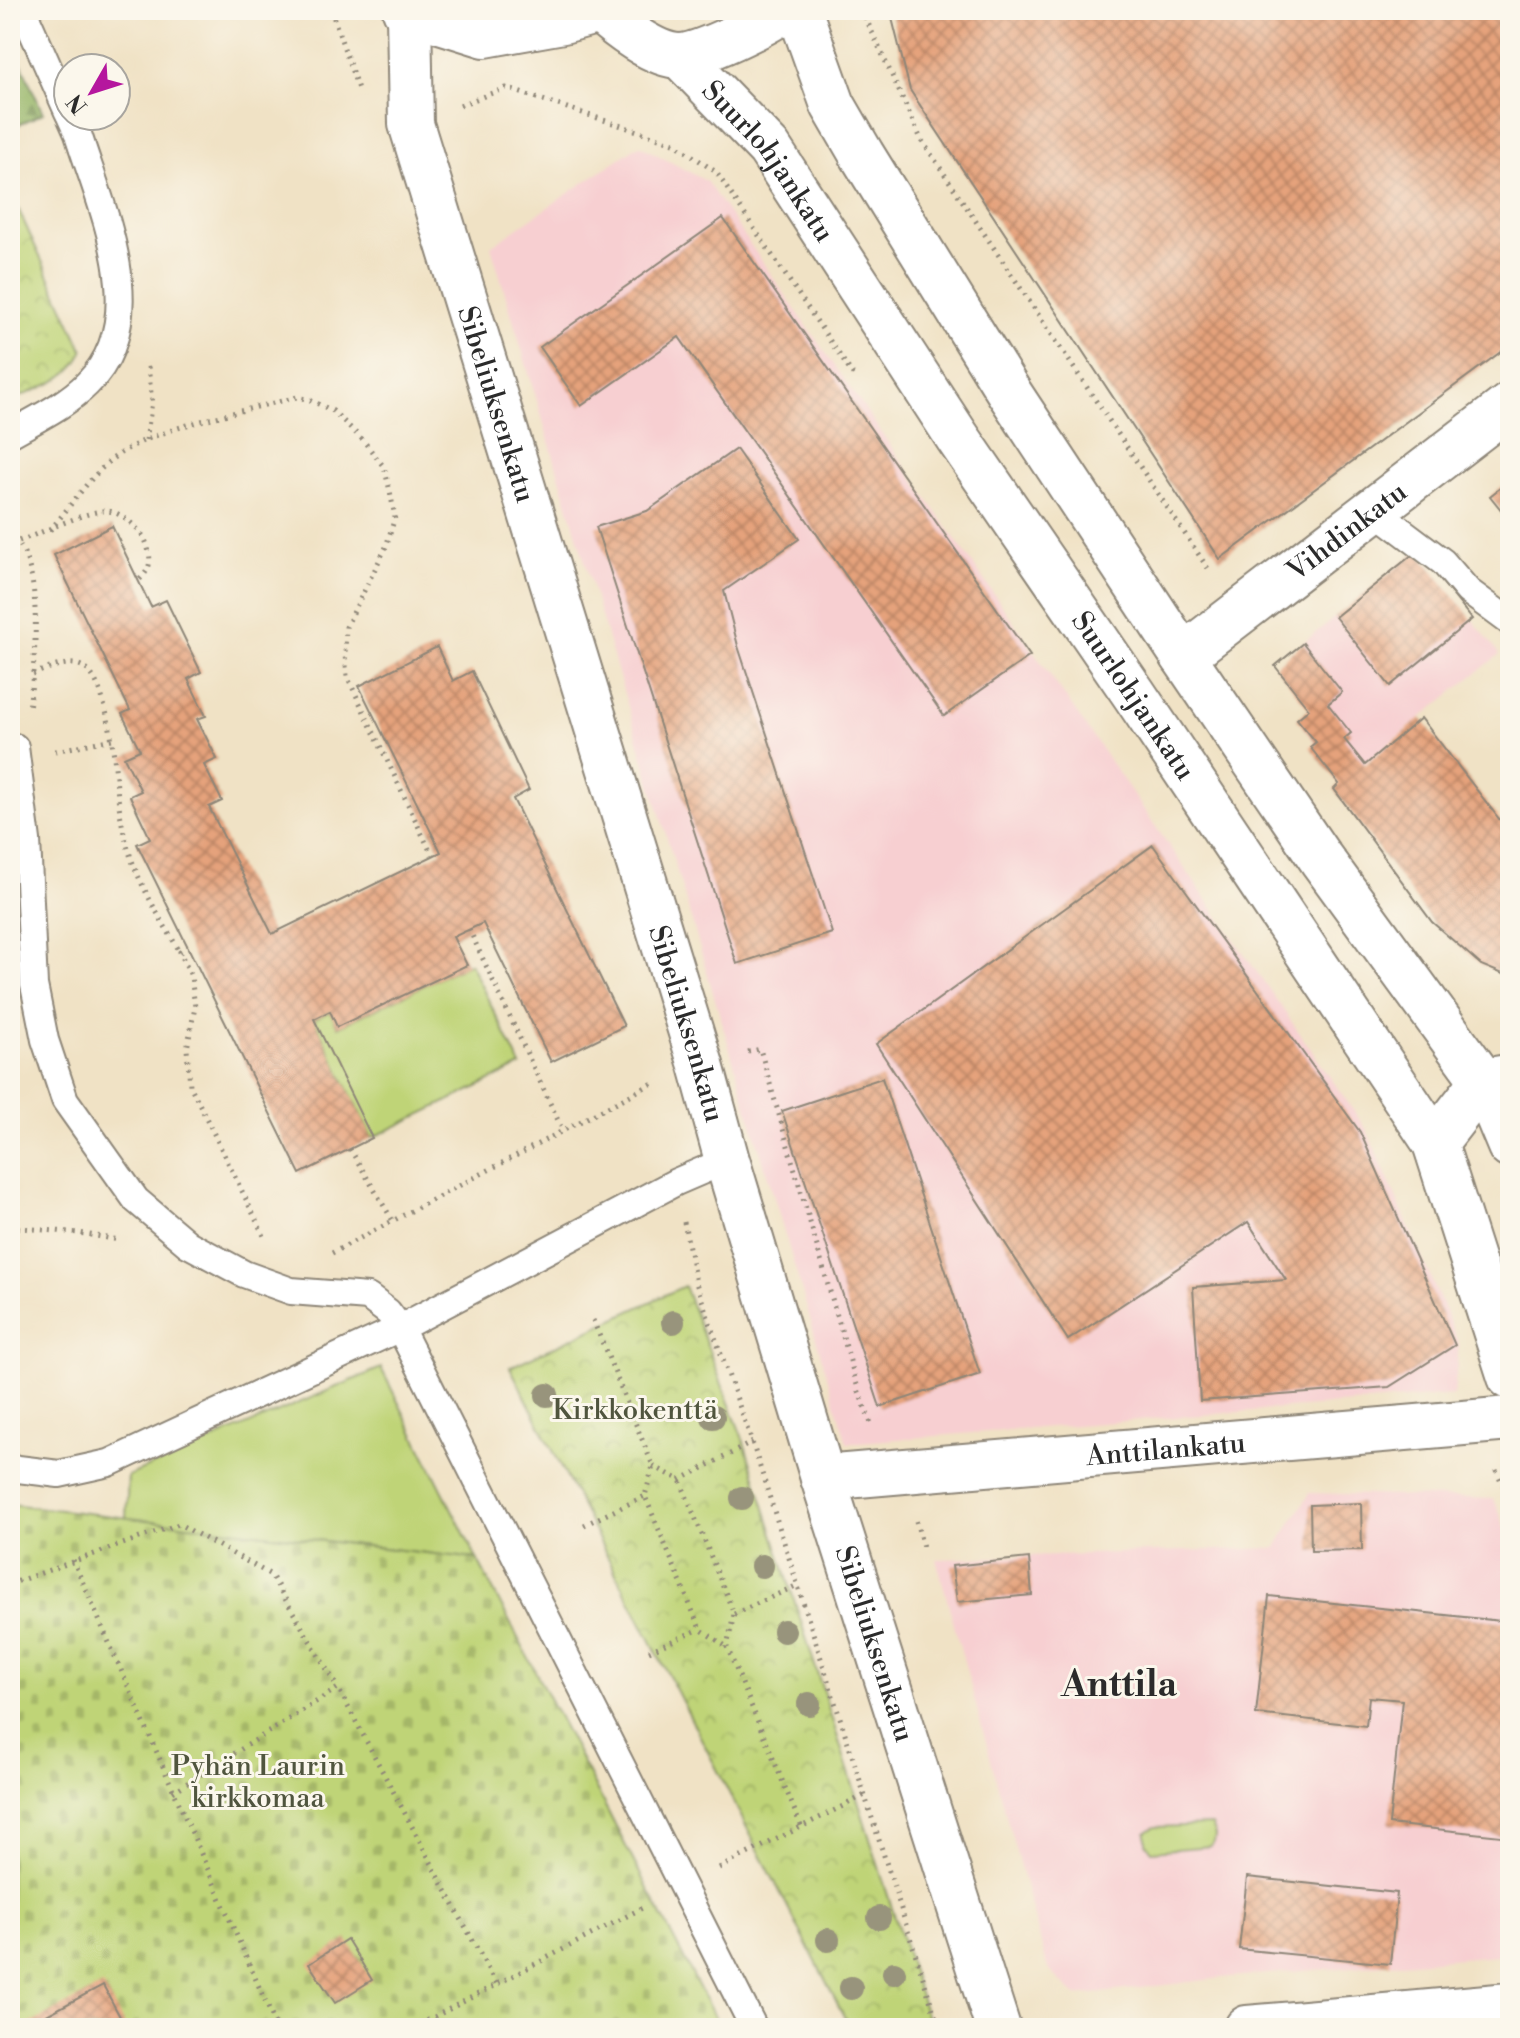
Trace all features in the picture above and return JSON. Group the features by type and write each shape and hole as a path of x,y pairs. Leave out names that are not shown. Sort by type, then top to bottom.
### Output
{"street":[{"path":"409,11 485,35 563,21 599,10 623,31 650,46 680,56 727,40 784,10"},
{"path":"799,10 833,105 1010,394 1321,859 1497,1079 1510,1146"},
{"name":"Sibeliuksenkatu","path":"409,11 411,124 701,1065 823,1478 998,2028"},
{"name":"Suurlohjankatu","path":"680,56 769,148 958,438 1435,1143 1510,1377"},
{"name":"Vihdinkatu","path":"1183,656 1510,405"},
{"path":"1497,1079 1435,1143 1510,1164"},
{"name":"Anttilankatu","path":"823,1478 1490,1420"},
{"path":"1247,2028 1510,2005"}],"lane":[{"path":"23,10 52,76"},
{"path":"10,434 88,384 108,355 119,322 116,258 77,132"},
{"path":"1374,510 1443,562 1468,591 1510,622"},
{"path":"12,746 27,840 34,985 45,1040 65,1100 136,1200 188,1244 244,1274 368,1297 388,1312 400,1328 754,2028"},
{"path":"10,1468 59,1474 109,1463 400,1328 676,1182 727,1160"}],"path":[{"path":"331,10 359,94"},
{"path":"862,10 921,139 1239,614"},
{"path":"411,124 506,88 674,143 716,172 858,382"},
{"path":"50,530 112,459 146,441 185,426 297,397 333,411 362,439 384,467 395,517 386,547 346,627 347,676 432,855"},
{"path":"19,541 86,515 108,510 125,518 143,536 151,558 149,570 138,581"},
{"path":"10,533 19,541 27,558 36,610 28,713 12,746 41,753 112,739"},
{"path":"33,674 66,664 78,664 89,670 104,701 126,842 143,886 191,976 195,1007 187,1049 190,1085 288,1284 393,1221 664,1077 760,1049 859,1392 870,1424 904,1471 923,1547"},
{"path":"469,929 563,1131"},
{"path":"180,952 189,948"},
{"path":"350,1149 393,1221"},
{"path":"10,1227 79,1233 137,1243 188,1244"},
{"path":"593,1320 653,1466 645,1496 700,1629 727,1647 801,1826"},
{"path":"1490,1420 1510,1497"},
{"path":"680,1480 752,1442"},
{"path":"653,1466 680,1480 734,1614 727,1647"},
{"path":"584,1525 645,1496"},
{"path":"10,1584 179,1524 271,1575 338,1688 496,1984"},
{"path":"73,1560 277,2028"},
{"path":"734,1614 798,1585"},
{"path":"649,1651 700,1629"},
{"path":"173,1792 338,1688"},
{"path":"752,1851 865,1795"},
{"path":"413,2028 655,1901"}],"shaded area":[{"path":"639,145 706,181 1367,1130 1459,1344 1454,1395 847,1443 491,246"},
{"path":"1417,551 1500,654 1339,784 1310,747 1315,742 1297,719 1309,709 1275,666"},
{"path":"1310,1493 1494,1499 1510,1539 1510,1954 1230,1977 1076,1996 1048,1969 936,1559 1276,1548"}],"green space":[{"path":"10,38 43,113 10,129"},
{"path":"15,202 83,351 71,370 62,377 10,401 10,204"},
{"path":"470,963 521,1066 372,1138 314,1019 330,1011 338,1027"},
{"name":"Kirkkokenttä","path":"684,1286 743,1439 930,2028 850,2028 510,1367"},
{"path":"381,1368 477,1559 126,1518 128,1476"},
{"name":"Pyhän Laurin kirkkomaa","path":"10,1504 477,1559 720,2028 10,2028"},
{"path":"1212,1825 1216,1835 1211,1846 1152,1851 1146,1843 1146,1832 1155,1827"}],"building":[{"path":"890,10 1510,10 1510,345 1220,559 910,90"},
{"path":"723,218 1030,656 944,716 679,337 581,406 540,347"},
{"path":"736,449 799,539 724,591 738,646 832,933 737,964 596,527 647,511"},
{"path":"1510,480 1510,521 1490,496"},
{"path":"112,526 151,607 166,600 201,672 188,679 206,716 197,719 217,759 204,765 222,801 209,807 272,934 441,852 359,686 437,647 453,681 472,671 529,790 513,799 624,1026 551,1062 483,923 453,937 467,965 337,1027 330,1011 314,1019 372,1138 300,1174 137,844 150,838 130,796 141,791 124,757 140,750 122,714 130,710 54,555"},
{"path":"1417,551 1472,619 1390,686 1335,617"},
{"path":"1303,643 1342,692 1328,704 1351,733 1344,739 1365,765 1421,718 1510,833 1510,977 1481,965 1432,922 1334,789 1339,784 1310,747 1316,742 1297,719 1309,709 1275,666"},
{"path":"1153,845 1360,1132 1455,1345 1389,1387 1200,1401 1193,1287 1286,1280 1248,1222 1068,1340 876,1044"},
{"path":"882,1078 980,1374 880,1407 782,1111"},
{"path":"1361,1503 1362,1550 1311,1551 1310,1505"},
{"path":"1029,1558 1032,1595 957,1602 952,1566"},
{"path":"1269,1596 1510,1622 1510,1837 1389,1824 1402,1700 1369,1697 1366,1726 1256,1714"},
{"path":"1247,1877 1397,1893 1390,1964 1239,1949"},
{"path":"347,1939 372,1980 335,2003 309,1964"},
{"path":"103,1985 126,2028 22,2028"}],"district":[{"name":"Anttila","path":"1119,1683"}]}
